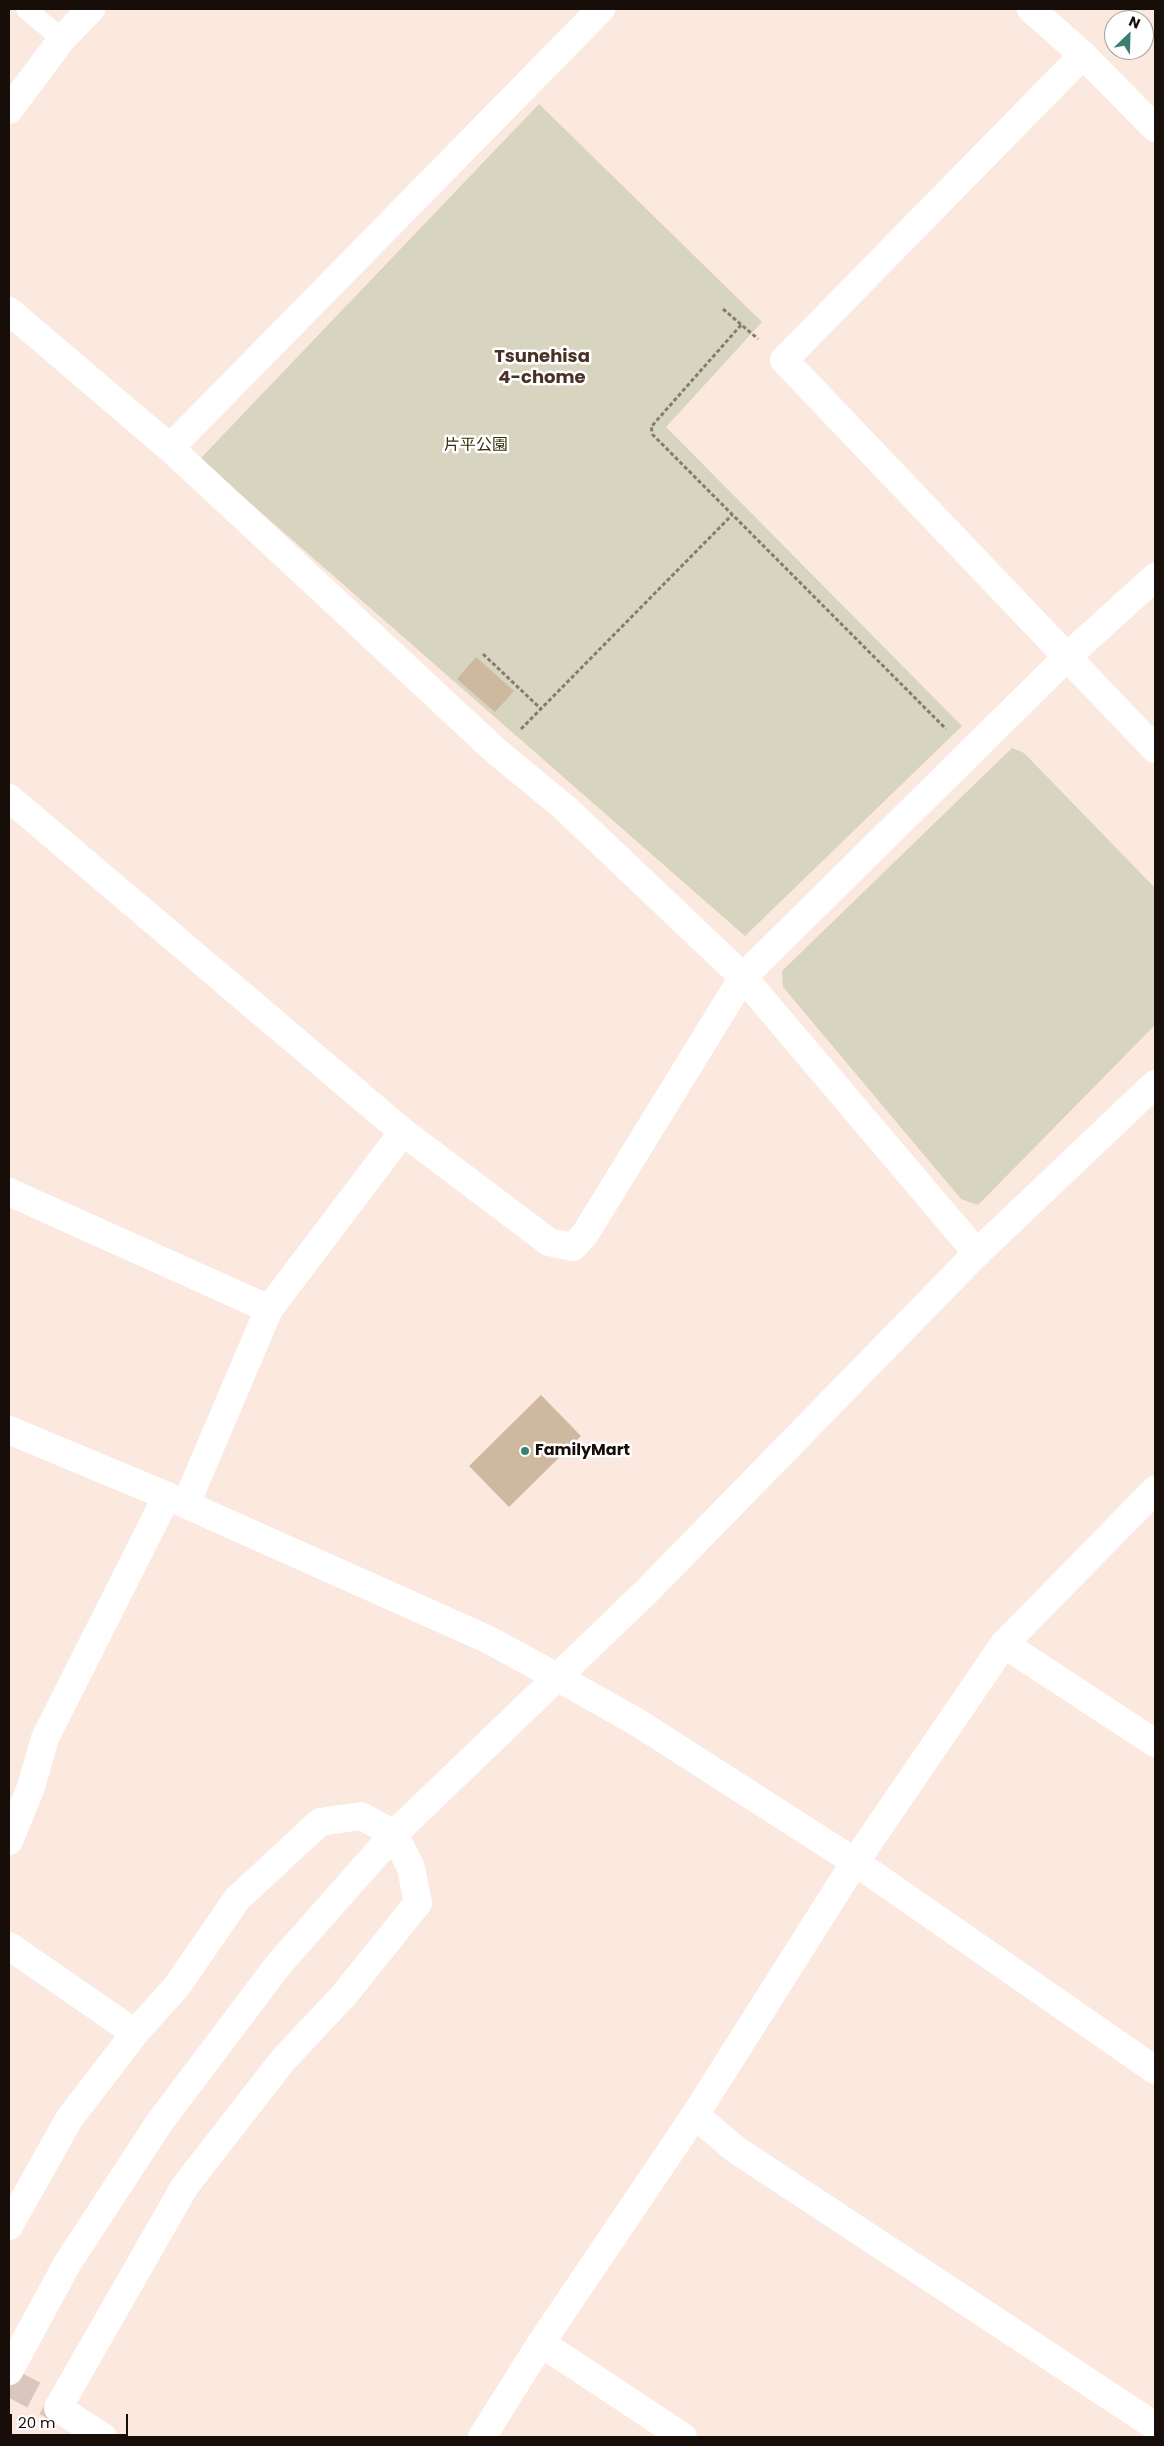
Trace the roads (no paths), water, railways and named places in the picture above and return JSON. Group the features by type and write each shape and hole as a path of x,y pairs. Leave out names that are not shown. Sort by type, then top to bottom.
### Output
{"street":[{"path":"9,110 62,39 91,9"},
{"path":"170,448 601,9"},
{"path":"1031,9 1155,128"},
{"path":"1082,56 784,360 1155,749"},
{"path":"9,311 170,448 498,752 564,807 743,977 977,1253"},
{"path":"9,798 403,1132 549,1242 572,1247 585,1234 743,977 1068,656 1155,577"},
{"path":"9,2371 67,2264 160,2123 279,1964 394,1834 647,1591 977,1253 1155,1084"},
{"path":"9,1841 31,1787 45,1738 176,1500 269,1309 403,1132"},
{"path":"9,1192 269,1309"},
{"path":"9,1430 176,1500 487,1639 557,1677 640,1724 855,1862 1155,2070"},
{"path":"482,2437 541,2343 695,2115 855,1862 1004,1644 1155,1490"},
{"path":"1004,1644 1155,1743"},
{"path":"9,2226 69,2119 135,2034 178,1986 238,1899 320,1822 361,1816 394,1834 411,1868 418,1903 344,1995 283,2060 185,2186 58,2408 103,2437"},
{"path":"9,1946 135,2034"},
{"path":"695,2115 735,2149 1155,2426"},
{"path":"541,2343 683,2437"}],"lane":[{"path":"26,9 62,39"}],"tunnel":[{"path":"9,2382 58,2408"}],"place":[{"name":"FamilyMart","path":"525,1451"}],"district":[{"name":"Tsunehisa 4-chome","path":"542,367"}],"park label":[{"name":"片平公園","path":"476,446"}]}
